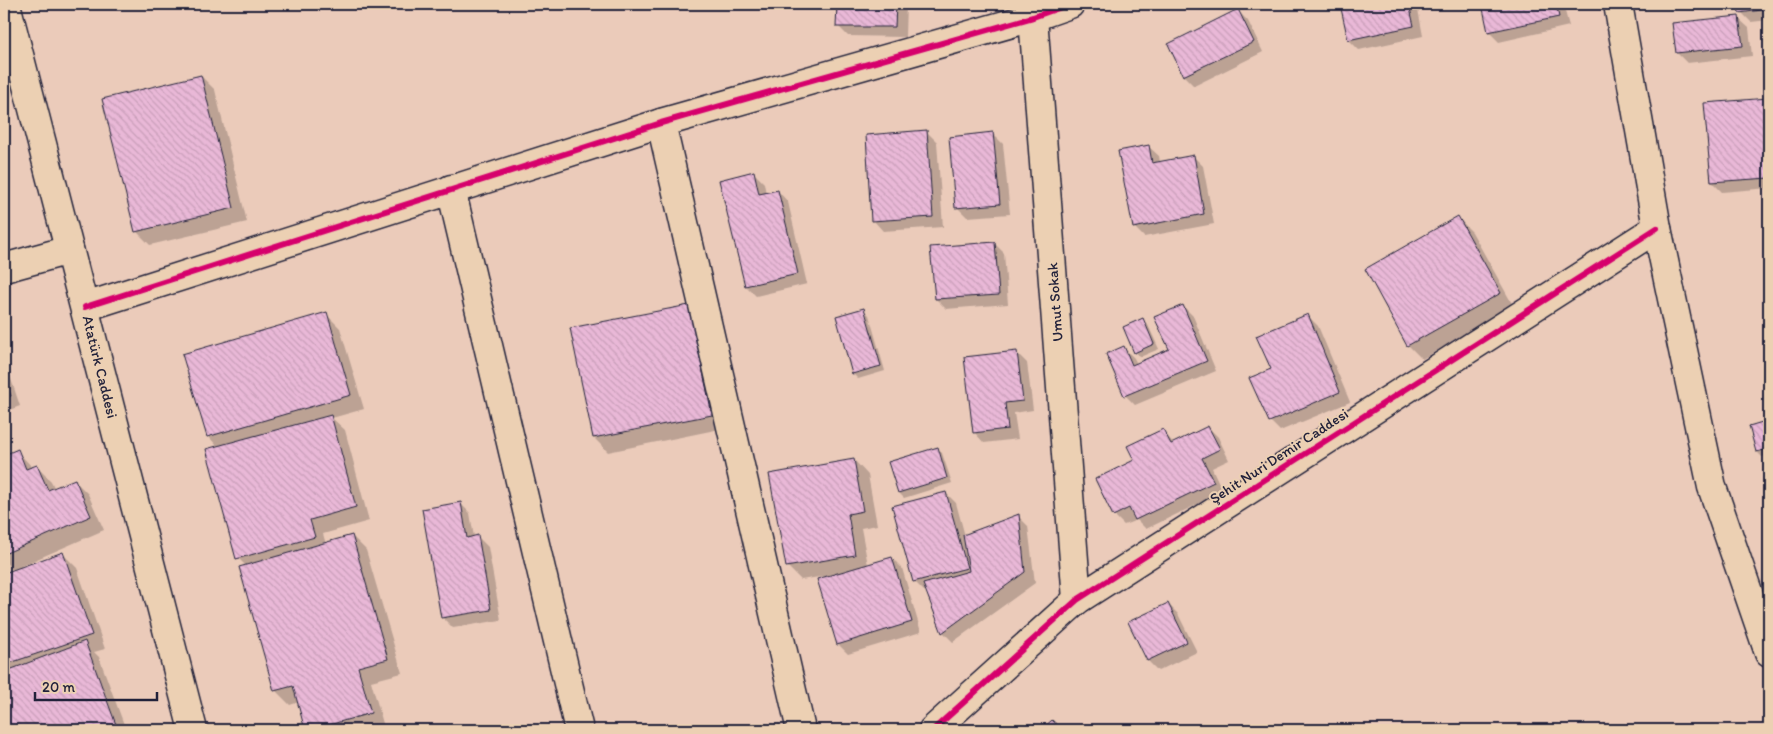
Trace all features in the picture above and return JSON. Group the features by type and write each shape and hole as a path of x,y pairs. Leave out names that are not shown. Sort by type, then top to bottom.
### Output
{"street":[{"name":"Atatürk Caddesi","path":"6,4 193,730"},
{"path":"85,307 661,123 1031,10 1070,4"},
{"path":"1618,4 1657,228 1712,487 1769,653"},
{"name":"Umut Sokak","path":"1031,10 1078,600"},
{"path":"661,123 801,730"},
{"path":"451,189 579,730"},
{"name":"Şehit Nuri Demir Caddesi","path":"933,730 1078,600 1657,228"},
{"path":"4,268 69,250"}],"building":[{"path":"837,4 896,4 895,27 836,27"},
{"path":"1340,4 1409,4 1414,26 1348,40"},
{"path":"1482,4 1556,4 1559,17 1488,32"},
{"path":"1738,4 1769,4 1769,9 1739,13"},
{"path":"1238,9 1254,42 1183,76 1168,44"},
{"path":"1739,16 1743,46 1676,53 1672,23"},
{"path":"201,75 234,208 135,232 102,99"},
{"path":"1769,98 1769,178 1711,182 1704,103"},
{"path":"927,130 933,217 871,221 866,135"},
{"path":"993,132 1000,204 955,208 949,137"},
{"path":"1149,145 1152,163 1194,155 1204,214 1133,228 1118,151"},
{"path":"754,171 759,194 778,190 798,274 745,286 719,180"},
{"path":"1458,216 1501,293 1407,346 1365,269"},
{"path":"995,242 999,295 935,299 930,247"},
{"path":"689,305 712,415 593,438 570,328"},
{"path":"1183,305 1207,361 1124,396 1106,354 1124,346 1132,365 1169,349 1154,317"},
{"path":"864,308 881,366 852,374 836,316"},
{"path":"327,312 351,395 207,437 182,354"},
{"path":"1308,314 1340,392 1269,422 1249,378 1271,369 1256,336"},
{"path":"1143,318 1154,344 1134,353 1123,327"},
{"path":"1017,351 1023,401 1005,403 1008,429 973,433 964,357"},
{"path":"4,375 11,396 4,398"},
{"path":"331,415 356,507 310,520 315,537 236,559 206,449"},
{"path":"1769,420 1769,449 1756,452 1749,426"},
{"path":"1208,426 1220,449 1202,458 1214,482 1135,520 1129,508 1113,516 1095,479 1134,460 1127,446 1163,429 1171,444"},
{"path":"938,447 947,478 898,493 888,462"},
{"path":"18,449 26,469 37,465 48,490 75,479 91,516 4,554 4,455"},
{"path":"854,459 863,511 848,514 855,555 786,567 769,474"},
{"path":"946,492 967,568 913,582 892,506"},
{"path":"461,502 467,538 478,535 491,610 441,618 422,509"},
{"path":"1019,514 1025,572 942,633 923,584 969,571 963,535"},
{"path":"352,535 388,659 358,667 371,713 305,730 293,686 274,691 239,567"},
{"path":"63,552 92,635 4,665 4,573"},
{"path":"892,557 912,622 837,645 817,579"},
{"path":"1168,603 1187,642 1147,661 1128,622"},
{"path":"85,641 118,730 4,730 4,672"},
{"path":"1052,720 1063,730 1041,730"}],"cycle path":[{"path":"85,307 661,123 1033,17 1070,4"},
{"path":"933,730 1077,600 1657,228"}]}
